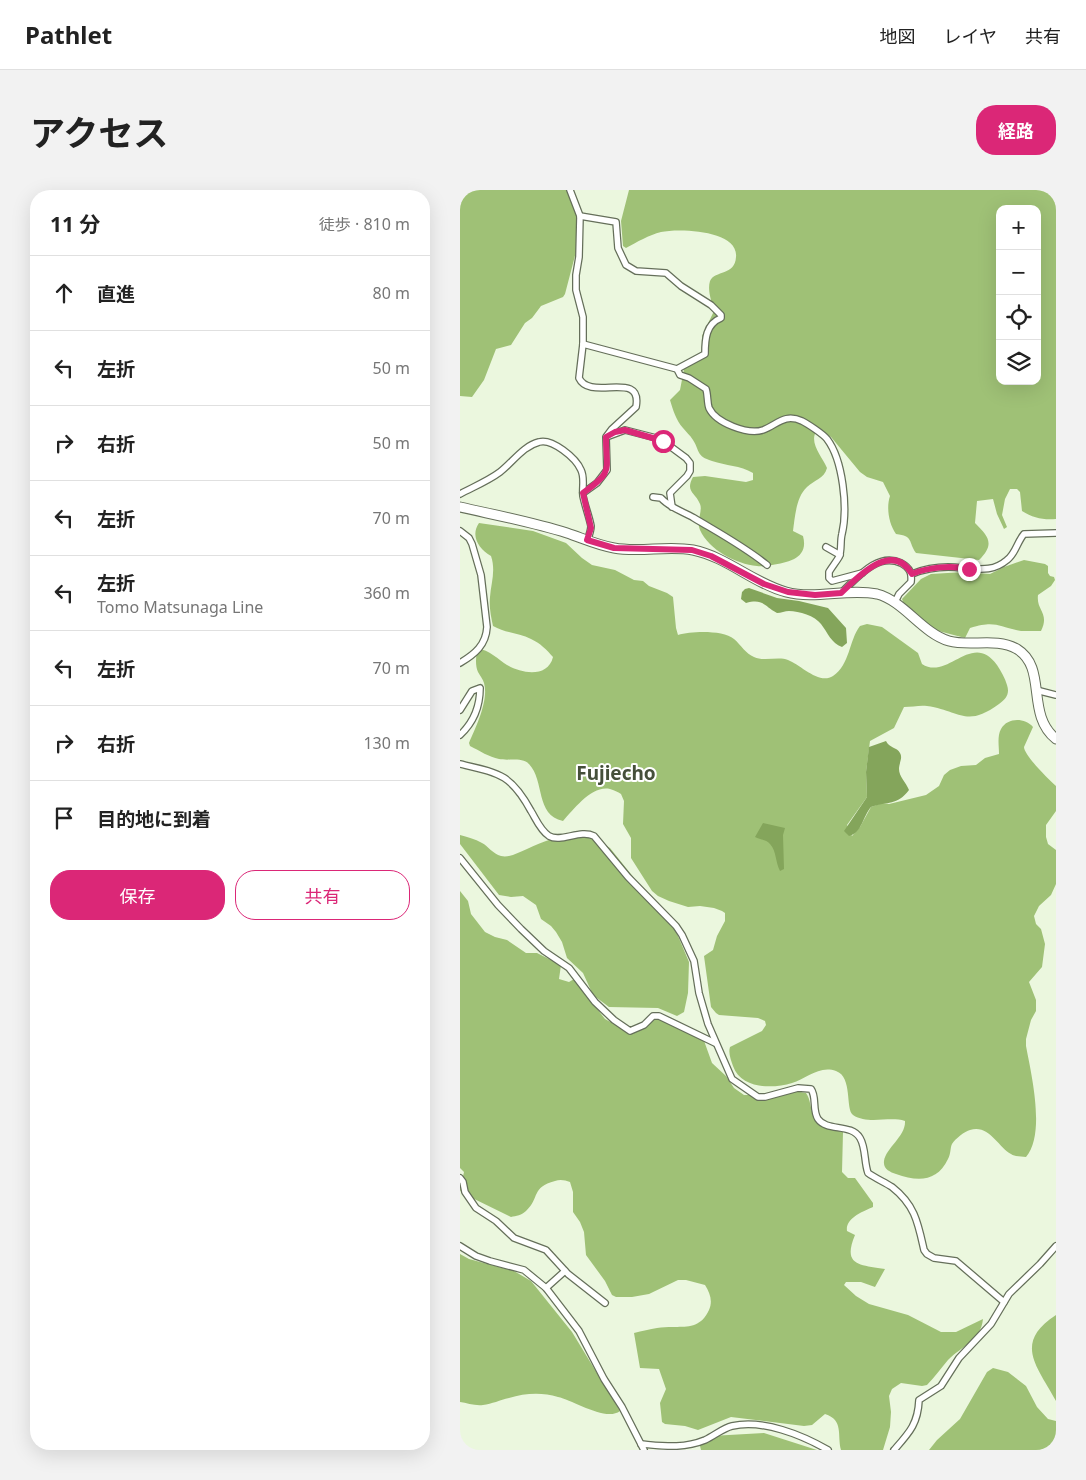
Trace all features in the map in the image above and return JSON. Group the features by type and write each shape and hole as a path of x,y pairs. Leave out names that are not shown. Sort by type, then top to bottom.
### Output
{"main road":[{"path":"460,506 567,533 614,548 692,550 711,556 764,584 788,592 815,595 865,592 878,595 890,600 935,634 950,642 1001,644 1017,649 1031,663 1040,718 1048,732 1056,739"}],"street":[{"path":"570,190 580,216 580,257 576,275 576,290 583,317 583,344 579,378 582,383 595,388 623,387 634,392 637,396 636,407 612,428 606,437 607,470 597,483 583,493"},
{"path":"580,216 616,222 618,248 626,265 636,271 666,273 721,314 721,318 710,326 706,335 705,354 677,369 583,344"},
{"path":"677,369 680,375 689,378 706,390 708,404 713,414 732,426 762,430 783,419 796,420 803,421 825,436 831,446 844,491 845,512 840,555 828,572 832,581 862,574"},
{"path":"606,437 615,432 628,430 663,441 686,458 690,463 690,471 670,493 672,508"},
{"path":"460,494 501,471 530,446 540,441 548,441 571,456 581,468 583,493 591,528 587,540"},
{"path":"652,497 661,498 672,508 750,551 767,565"},
{"path":"460,531 469,538 472,544 481,575 487,626 487,632 479,650 460,663"},
{"path":"912,574 921,570 946,568 988,570 1008,560 1024,534 1056,532"},
{"path":"826,547 840,555"},
{"path":"841,593 862,574 884,560 894,560 905,565 912,574 911,582 899,594 896,600 890,600"},
{"path":"460,710 472,691 480,688 480,701 477,711 467,728 460,735"},
{"path":"1036,690 1056,695"},
{"path":"460,764 497,774 512,783 524,797 541,828 551,838 590,834 598,840 628,877 676,926 682,935 694,961 699,993 715,1043 732,1079 753,1095 765,1097 798,1088 811,1088 814,1092 816,1117 827,1124 854,1132 861,1142 868,1173 892,1187 905,1199 914,1212 924,1250 927,1254 934,1258 956,1261 1004,1302"},
{"path":"460,858 498,905 521,929 544,952 569,968 595,1002 623,1027 630,1031 635,1030 654,1016 659,1016 715,1043"},
{"path":"460,1178 463,1182 464,1192 476,1208 496,1221 514,1238 546,1250 579,1284 605,1303"},
{"path":"460,1246 490,1261 524,1270 546,1288 579,1331 604,1379 622,1407 642,1447 676,1448 706,1440 731,1426 746,1425 782,1429 800,1435 828,1450"},
{"path":"894,1450 910,1432 916,1421 919,1400 942,1386 958,1358 991,1324 1009,1294 1056,1246"},
{"path":"546,1288 565,1271"},
{"path":"460,1448 464,1450"}],"shaded area":[{"path":"460,190 572,190 577,214 577,248 565,294 563,297 541,306 532,318 525,323 511,345 496,349 484,380 472,397 460,396"},
{"path":"629,190 1056,190 1056,519 1038,518 1022,511 1020,492 1017,489 1010,489 1005,499 1002,515 1007,527 1004,529 993,499 977,501 975,523 984,532 988,541 987,549 979,560 916,553 910,540 906,536 896,534 894,530 888,511 890,496 883,482 867,477 860,472 831,437 818,429 814,438 816,449 827,468 821,477 803,491 798,502 793,531 803,536 803,549 800,554 796,558 785,562 759,566 740,562 716,550 704,537 699,527 701,507 690,489 693,477 705,476 746,482 753,480 753,473 743,468 703,457 692,438 678,422 670,400 680,390 685,364 700,360 705,356 706,347 702,336 714,311 709,293 710,281 716,275 729,270 735,263 734,248 728,241 718,236 681,230 657,233 626,248 623,246 621,221"},
{"path":"479,523 533,531 566,543 592,565 615,570 667,593 673,597 678,635 699,632 723,634 734,639 751,656 763,659 788,660 822,678 833,676 839,671 843,666 856,632 860,626 867,624 882,627 918,653 922,664 932,667 941,666 978,652 988,656 997,665 1006,682 1008,694 1001,702 988,711 979,715 963,716 927,706 904,707 894,728 870,741 866,772 867,797 847,825 852,836 860,827 871,807 882,803 889,804 926,795 939,786 944,775 950,770 961,766 976,765 985,758 999,754 1000,732 1008,722 1017,720 1026,722 1033,727 1024,747 1025,751 1037,767 1056,786 1056,811 1046,825 1046,837 1048,844 1056,850 1056,884 1051,895 1039,906 1034,916 1036,924 1041,929 1045,944 1042,967 1029,982 1036,1000 1036,1011 1031,1020 1026,1046 1036,1119 1032,1147 1026,1157 1016,1156 1006,1151 993,1137 983,1130 970,1130 953,1142 950,1155 944,1167 933,1176 919,1179 904,1177 887,1170 884,1161 888,1151 902,1132 905,1121 892,1119 872,1120 853,1115 849,1106 847,1086 841,1074 836,1071 824,1070 792,1083 767,1086 750,1083 737,1074 730,1056 730,1047 762,1031 766,1025 765,1021 758,1018 719,1015 711,1007 704,956 713,950 717,936 725,921 725,913 714,908 688,907 669,901 652,891 631,858 631,838 623,824 624,801 621,794 610,789 603,789 590,794 563,821 554,818 548,812 544,805 534,771 529,764 519,760 495,758 470,746 469,743 485,697 484,683 476,667 477,649 489,652 507,665 527,672 540,671 546,668 553,657 534,641 522,635 493,626 490,604 493,572 492,561 491,556 477,542 475,533"},
{"path":"1024,560 1045,564 1048,566 1048,573 1055,580 1051,586 1038,595 1044,620 1041,631 1021,631 992,624 970,628 965,638 935,630 906,610 902,599 921,579 931,574 964,572 990,574"},
{"path":"749,588 777,598 828,608 846,628 847,643 842,647 838,645 818,621 806,614 789,611 777,613 760,602 746,603 741,599 742,592"},
{"path":"886,741 900,753 899,772 909,790 896,801 871,807 860,828 849,836 844,831 867,797 866,772 869,747"},
{"path":"763,823 785,828 783,835 784,869 780,871 774,850 770,844 755,837"},
{"path":"460,835 484,844 501,856 514,854 548,840 569,836 589,838 610,848 675,929 689,962 688,993 684,1012 677,1016 658,1008 609,1007 593,995 583,973 567,958 562,942 551,926 541,919 536,905 523,896 499,895 460,844"},
{"path":"460,891 468,901 471,914 485,932 507,940 526,953 537,953 561,965 559,979 569,982 574,979 605,1019 627,1031 647,1021 659,1019 703,1038 712,1063 726,1076 734,1088 744,1095 769,1095 795,1091 806,1093 816,1120 826,1127 843,1132 842,1172 848,1178 855,1178 873,1203 873,1207 856,1216 847,1226 847,1231 855,1235 852,1245 852,1258 861,1265 885,1269 875,1287 861,1282 846,1282 844,1285 869,1304 908,1315 941,1332 956,1332 983,1319 975,1338 953,1355 927,1385 901,1383 892,1389 889,1396 890,1427 883,1450 841,1450 837,1424 835,1420 825,1414 812,1425 804,1426 731,1417 698,1430 685,1426 665,1424 662,1422 660,1403 666,1389 659,1369 640,1368 634,1333 657,1328 693,1325 699,1322 704,1318 711,1303 710,1294 705,1285 678,1280 649,1294 632,1297 616,1297 612,1295 605,1281 586,1255 584,1232 573,1212 573,1192 570,1182 559,1180 547,1183 539,1190 526,1211 511,1217 462,1193 460,1190 464,1172 460,1168"},
{"path":"460,1254 469,1259 514,1271 531,1281 572,1332 620,1411 614,1414 607,1414 552,1395 540,1394 521,1395 483,1405 460,1402"},
{"path":"1056,1315 1056,1401 1036,1366 1032,1345 1035,1335 1043,1325"},
{"path":"993,1368 1008,1372 1026,1386 1037,1407 1048,1419 1056,1421 1056,1450 929,1450 960,1419 987,1372"},
{"path":"764,1433 817,1450 701,1450 699,1442 711,1436"}],"district":[{"name":"Fujiecho","path":"616,773"}],"route":[{"path":"663,441 628,430 615,432 606,437 607,470 597,483 583,493 591,528 587,540 614,548 692,550 711,556 764,584 788,592 815,595 841,593 871,567 884,560 894,560 905,565 912,574 921,570 969,569"}]}
